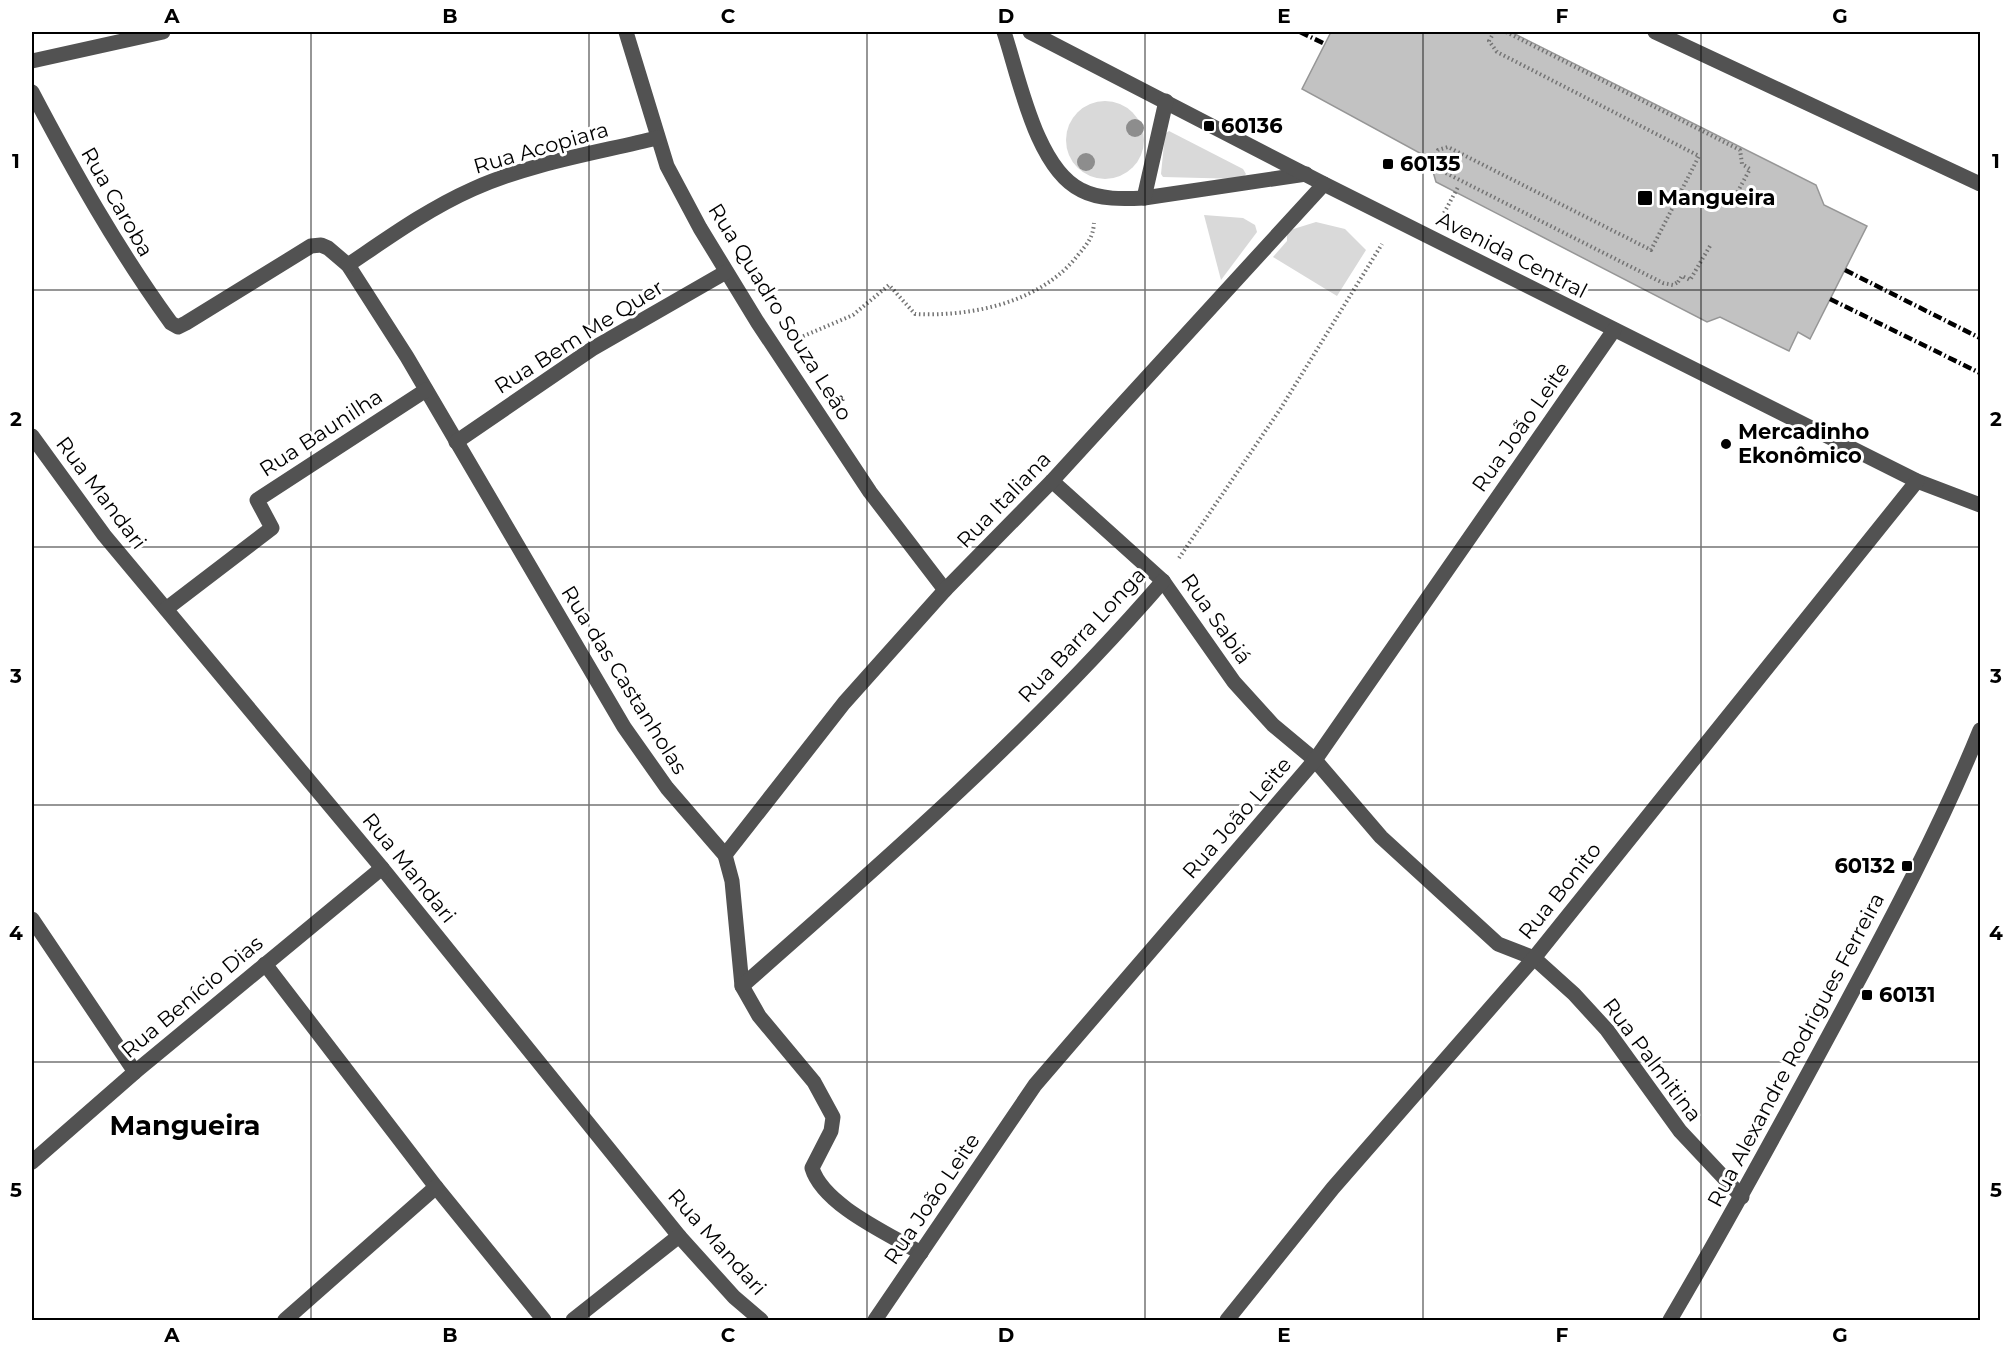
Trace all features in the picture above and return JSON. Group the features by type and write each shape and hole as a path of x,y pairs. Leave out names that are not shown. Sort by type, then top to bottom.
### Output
{"street":[{"path":"32,61 163,32"},
{"name":"Rua Quadro Souza Leão","path":"626,32 667,166 726,272 870,492 945,590"},
{"path":"1004,32 1040,143 1052,166 1068,183 1081,191 1097,196 1144,198 1306,174"},
{"name":"Avenida Central","path":"1030,32 1324,184 1917,481 1980,505"},
{"path":"1655,32 1980,184"},
{"name":"Rua Caroba","path":"32,92 72,169 128,264 171,323 178,327 311,246 321,245 343,260"},
{"path":"1144,198 1166,101"},
{"name":"Rua Acopiara","path":"343,260 472,189 527,169 657,138"},
{"name":"Rua Italiana","path":"725,855 844,704 945,590 1052,481 1324,184"},
{"name":"Rua das Castanholas","path":"343,260 426,390 624,727 667,788 725,855 732,881 742,986 759,1016 814,1082 833,1117 831,1131 812,1168 815,1178 832,1198 921,1253"},
{"name":"Rua Bem Me Quer","path":"456,442 592,349 726,272"},
{"name":"Rua João Leite","path":"875,1320 1035,1085 1315,760 1614,330"},
{"name":"Rua Baunilha","path":"166,609 272,528 257,500 426,390"},
{"name":"Rua Mandari","path":"32,436 104,535 382,868 679,1236 734,1297 761,1320"},
{"name":"Rua Sabiá","path":"1052,481 1163,581 1234,682 1273,725 1315,760"},
{"name":"Rua Bonito","path":"1227,1320 1333,1188 1534,958 1917,481"},
{"name":"Rua Barra Longa","path":"742,986 892,855 1106,647 1163,581"},
{"name":"Rua Alexandre Rodrigues Ferreira","path":"1670,1320 1742,1197 1875,951 1964,771 1980,730"},
{"name":"Rua Palmitina","path":"1315,760 1381,837 1465,917 1498,944 1534,958 1574,994 1607,1030 1680,1131 1742,1197"},
{"name":"Rua Benício Dias","path":"32,1162 135,1072 382,868"},
{"path":"32,919 135,1072"},
{"path":"265,964 436,1187 544,1320"},
{"path":"285,1320 436,1187"},
{"path":"573,1320 679,1236"}],"path":[{"path":"1494,32 1489,40 1497,52 1699,156 1651,250 1448,147 1438,150 1434,155 1433,163 1436,168 1663,283 1673,285 1682,276 1690,280 1710,246"},
{"path":"1506,32 1735,146 1740,150 1743,158 1742,164 1750,169 1732,202"},
{"path":"776,348 853,315 889,285 915,314 944,315 1000,305 1044,286 1070,266 1093,237 1097,196"},
{"name":"Rua Barra Longa","path":"1163,581 1281,408 1397,220"}],"shaded area":[{"path":"1105,101 1120,104 1137,118 1144,140 1141,155 1127,172 1105,179 1090,176 1073,162 1066,140 1069,125 1083,108"},
{"path":"1169,131 1243,169 1246,174 1242,179 1163,177 1161,174 1165,134"},
{"path":"1204,215 1243,218 1255,225 1257,232 1221,280"},
{"path":"1316,222 1345,229 1366,250 1337,296 1273,257 1287,241 1287,231"}],"building":[{"name":"Mangueira","path":"1331,32 1511,32 1816,185 1824,205 1867,226 1810,339 1798,332 1789,351 1720,317 1707,322 1436,182 1429,158 1302,89"}],"railway":[{"path":"1300,32 1325,44"},
{"path":"1845,270 1980,338"},
{"path":"1830,299 1980,373"}],"place":[{"name":"60136","path":"1209,126"},
{"name":"60135","path":"1388,164"},
{"name":"Mangueira","path":"1645,198"},
{"name":"Mercadinho Ekonômico","path":"1726,444"},
{"name":"60132","path":"1907,866"},
{"name":"60131","path":"1867,995"}],"district":[{"name":"Mangueira","path":"185,1126"}]}
